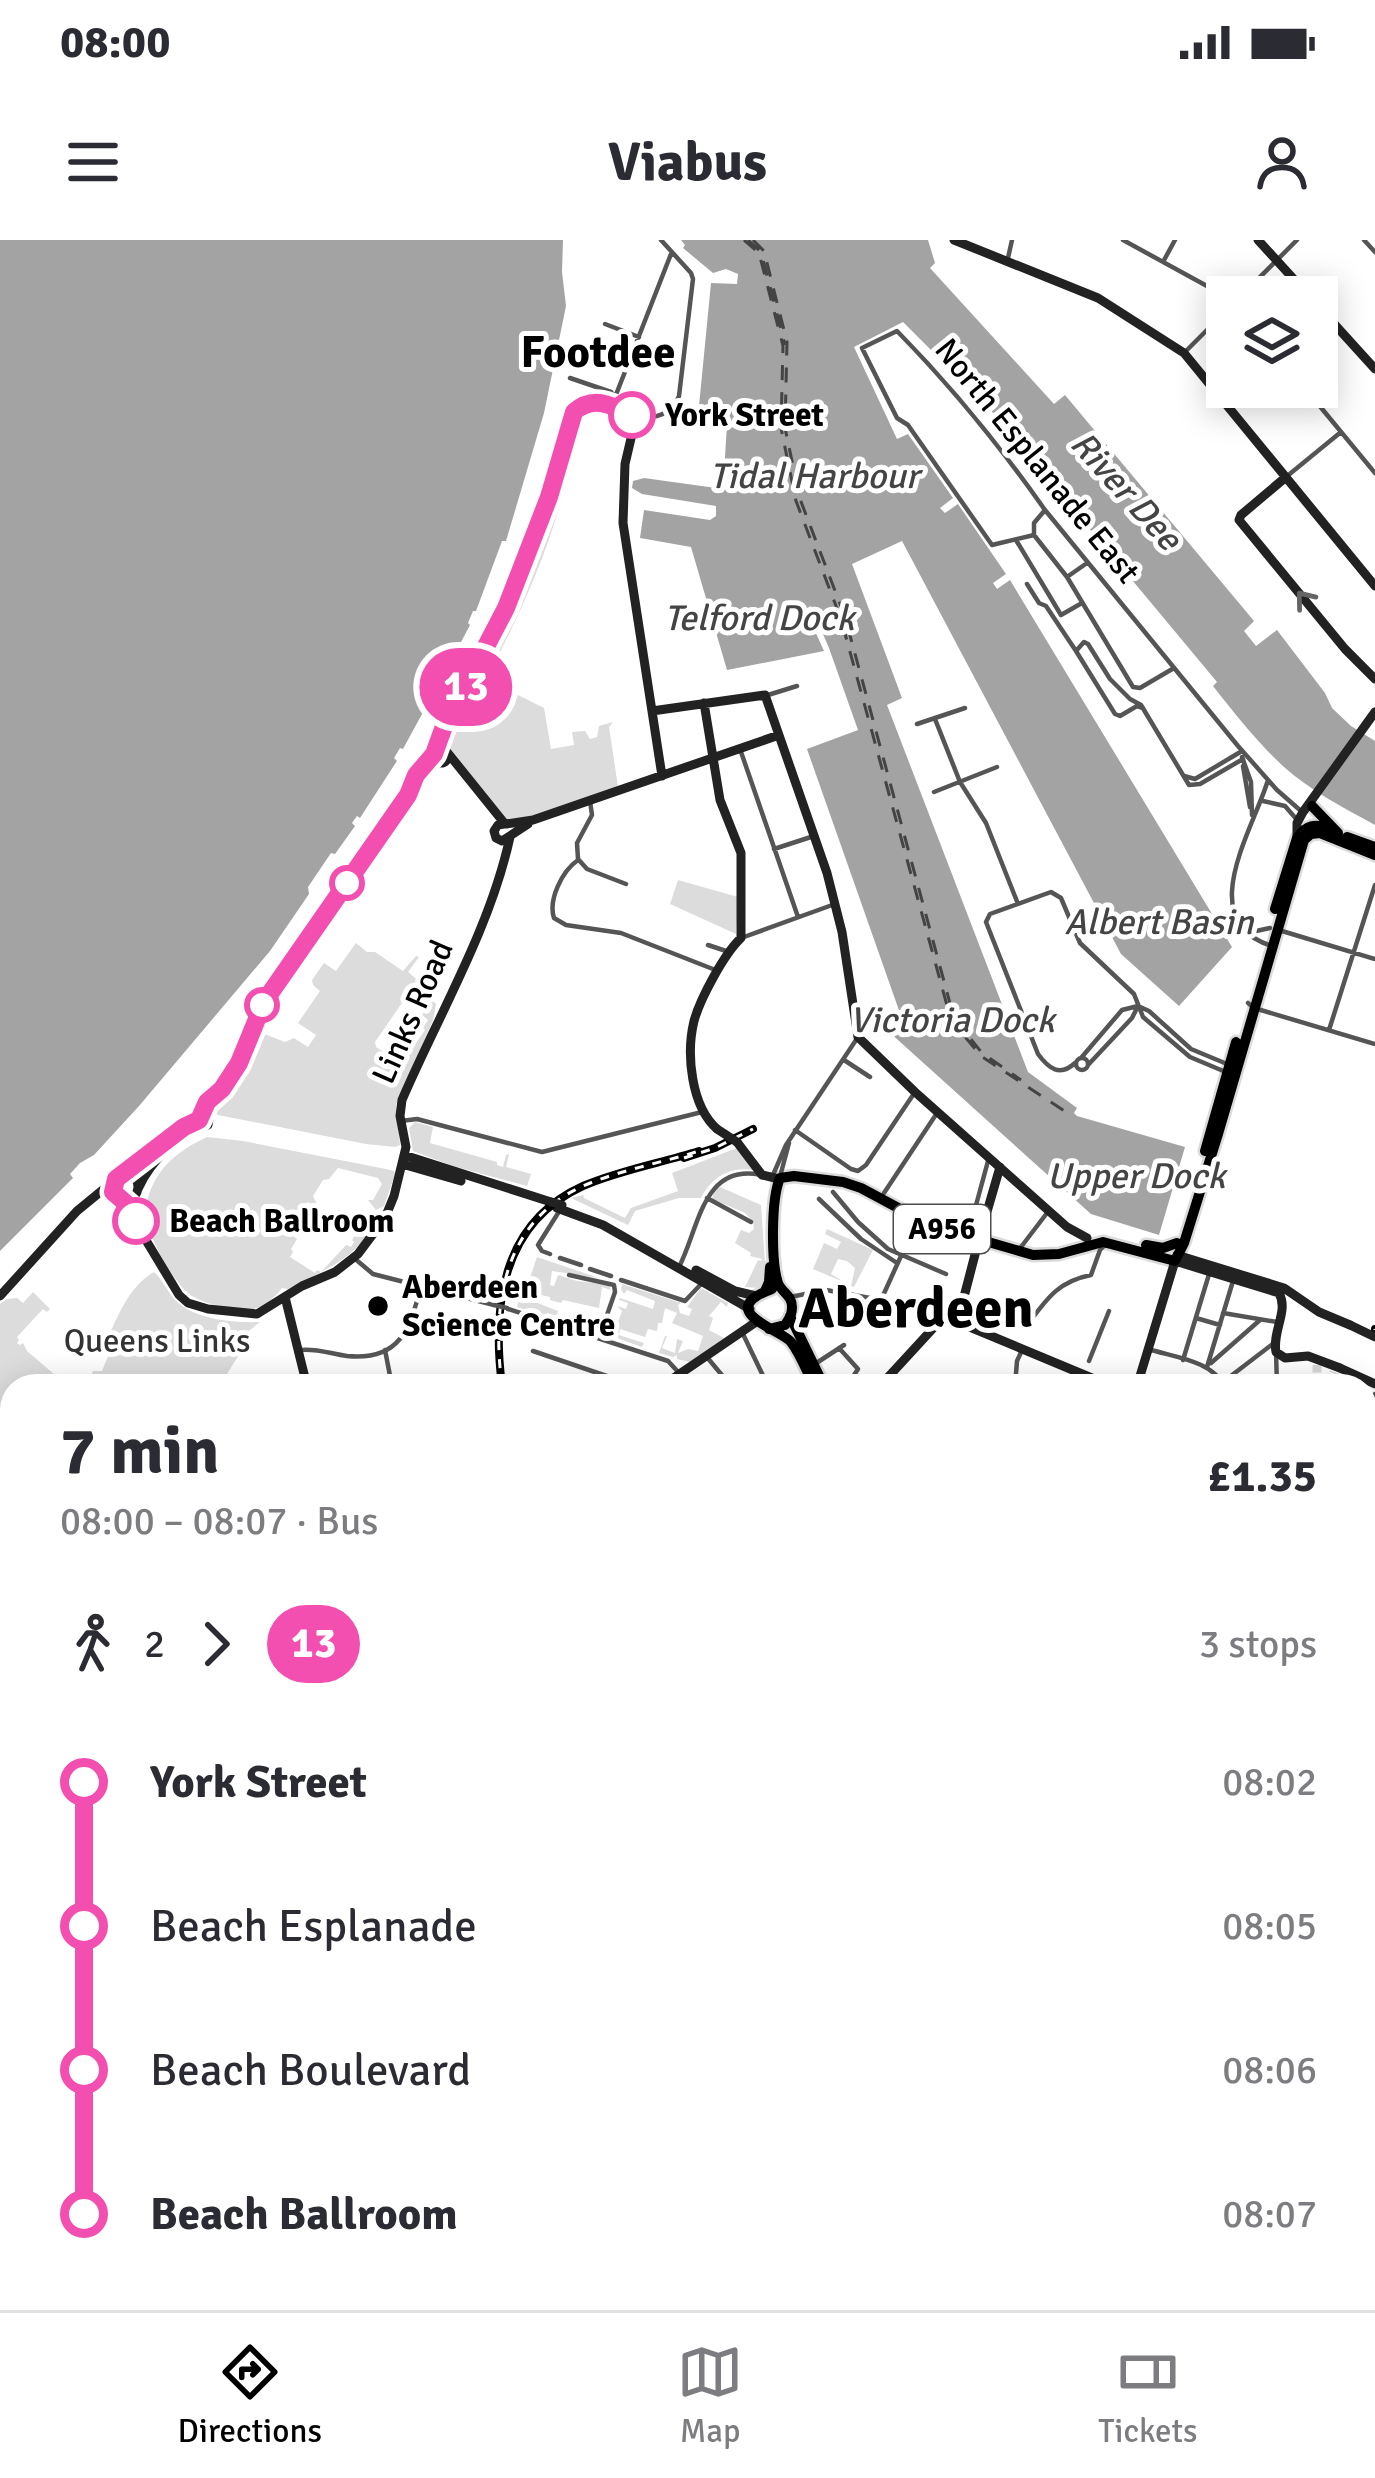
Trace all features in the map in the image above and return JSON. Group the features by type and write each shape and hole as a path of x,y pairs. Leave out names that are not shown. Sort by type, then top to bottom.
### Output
{"main road":[{"path":"1306,820 1338,833"},
{"path":"1306,820 1375,851"},
{"path":"1306,820 1311,834 1375,851"},
{"path":"1177,1253 1184,1243 1306,820"},
{"path":"1177,1253 1232,1070"},
{"name":"A956","path":"775,1176 842,1175 924,1216 1021,1246 1054,1249 1106,1235 1177,1253"},
{"path":"775,1176 772,1223 790,1316 814,1374"},
{"path":"775,1176 766,1214 770,1277 750,1309 756,1322 789,1339 811,1374"},
{"name":"A956","path":"775,1176 851,1184 925,1224 1033,1255 1054,1255 1098,1242 1177,1253"},
{"path":"760,1294 786,1293"},
{"path":"770,1329 781,1327 790,1316"},
{"path":"806,1352 816,1374"}],"street":[{"path":"90,1201 131,1198 160,1156 186,1135 205,1128 211,1107 244,1054 264,1002 408,795 421,767 441,755 447,724 526,564 574,412 593,401 614,401 646,418 675,406 693,281 691,272 661,240"},
{"path":"954,240 1098,298 1184,353 1375,586"},
{"path":"1008,260 1012,240"},
{"path":"1123,240 1206,286"},
{"path":"1163,262 1175,240"},
{"path":"1258,240 1291,276"},
{"path":"1261,276 1297,240"},
{"path":"1364,240 1375,253"},
{"path":"614,401 672,252"},
{"path":"605,324 639,337"},
{"path":"1338,328 1375,369"},
{"path":"1184,353 1206,331"},
{"name":"North Esplanade East","path":"1016,540 992,545 908,425 897,418 862,348 897,332 968,406 1045,510 1241,753 1306,820"},
{"path":"570,378 611,392 614,401"},
{"path":"1322,408 1375,473"},
{"path":"636,416 626,464 623,523 662,776"},
{"path":"1342,432 1240,515 1240,521 1375,679"},
{"path":"1045,510 1034,523 1034,535 1067,578 1131,684 1140,688 1174,668"},
{"path":"1034,535 1016,540 1061,616 1082,603"},
{"path":"1067,578 1089,562"},
{"path":"1027,584 1115,714 1142,708"},
{"path":"1076,651 1080,644 1088,644 1110,679 1142,708 1189,785 1200,784 1241,753 1251,819"},
{"path":"652,711 797,686"},
{"path":"765,695 835,904 858,1037 1048,1211 1087,1238"},
{"path":"704,703 720,802 741,852 741,938"},
{"path":"917,724 965,708"},
{"path":"1261,801 1285,806 1306,820 1375,712"},
{"path":"935,719 960,782 984,819 1018,904"},
{"path":"504,831 779,736"},
{"path":"740,749 797,917"},
{"name":"North Esplanade East","path":"1241,753 1251,782 1251,819"},
{"name":"Links Road","path":"119,1198 129,1206 175,1291 188,1303 208,1309 248,1315 261,1312 328,1276 370,1241 388,1212 403,1160 402,1100 477,935 503,858 504,831 492,808 473,782 441,755"},
{"path":"934,792 997,767"},
{"path":"1251,782 1261,771"},
{"name":"North Esplanade East","path":"1246,932 1234,913 1230,891 1268,780"},
{"path":"590,801 592,815 576,845 578,860 588,870 626,884"},
{"path":"774,849 814,836"},
{"path":"578,860 566,869 553,903 557,921 621,933 719,971"},
{"path":"1329,1030 1375,885"},
{"path":"1138,1006 1122,1010 1078,1060 1058,1072 1038,1054 987,917 1051,892 1061,898 1078,940 1134,994 1143,1017 1190,1057 1232,1070"},
{"path":"775,1176 702,1112 694,1078 692,1030 698,1009 741,938 835,904"},
{"path":"1246,932 1273,928 1375,959"},
{"path":"1246,932 1268,945"},
{"path":"708,945 729,952"},
{"path":"1078,1060 1080,1070 1088,1065 1138,1006"},
{"path":"1251,1006 1375,1044"},
{"path":"775,1176 795,1130 858,1037"},
{"path":"842,1059 869,1077"},
{"path":"795,1130 858,1171 914,1092"},
{"path":"401,1121 417,1119 542,1152 702,1112"},
{"path":"884,1193 937,1112"},
{"path":"0,1296 76,1211 181,1130 205,1120"},
{"path":"775,1176 791,1138"},
{"path":"958,1320 978,1243 975,1230 989,1158"},
{"path":"403,1160 557,1206 731,1289 760,1294"},
{"path":"975,1230 1000,1167"},
{"path":"680,1265 706,1198 716,1186 739,1173 775,1176"},
{"path":"117,1177 131,1175 137,1191"},
{"path":"117,1177 112,1189 119,1198"},
{"name":"Links Road","path":"136,1221 137,1191"},
{"path":"833,1192 899,1259"},
{"path":"706,1198 752,1222"},
{"path":"819,1199 861,1239 899,1259 946,1274"},
{"path":"550,1254 539,1243 557,1206"},
{"path":"1021,1246 1048,1211"},
{"path":"990,1334 1003,1313 1026,1321 1033,1318 1057,1288 1090,1275 1100,1250 1110,1242"},
{"path":"1141,1374 1177,1253 1281,1295 1276,1374"},
{"path":"354,1258 373,1274 507,1308 669,1361 678,1374"},
{"path":"560,1258 580,1265"},
{"path":"786,1293 834,1290 879,1301 899,1259"},
{"path":"680,1265 750,1309"},
{"path":"590,1269 611,1276"},
{"path":"1211,1269 1284,1288 1319,1312 1375,1337"},
{"path":"1184,1360 1211,1269"},
{"path":"932,1279 936,1270"},
{"path":"569,1275 614,1286 599,1338"},
{"path":"1207,1367 1234,1279"},
{"path":"621,1280 683,1301 692,1298 703,1282"},
{"path":"298,1351 356,1356 385,1350 409,1329 421,1287"},
{"path":"285,1297 304,1374"},
{"path":"1223,1313 1280,1317 1300,1298"},
{"path":"1086,1368 1109,1311"},
{"path":"1196,1318 1220,1325"},
{"path":"891,1374 943,1319 958,1320 1094,1374"},
{"path":"1207,1367 1260,1319"},
{"path":"688,1374 756,1322"},
{"path":"742,1332 762,1374"},
{"path":"813,1364 842,1347 858,1368 857,1374"},
{"path":"1275,1347 1288,1358 1316,1361 1348,1374"},
{"path":"1237,1374 1275,1347"},
{"path":"1016,1374 1023,1348"},
{"path":"1148,1349 1217,1374"},
{"path":"385,1350 390,1374"},
{"path":"533,1351 601,1374"},
{"path":"706,1356 721,1374"},
{"path":"1276,1371 1288,1358"},
{"path":"1046,1374 1051,1360"}],"green space":[{"path":"581,413 545,550 486,679 544,708 551,749 574,745 572,732 597,737 599,726 613,722 609,727 618,787 512,822 450,750 448,733 533,562"},
{"path":"678,880 738,897 736,934 670,904"},
{"path":"356,943 403,971 419,957 408,972 420,982 375,1042 376,1047 398,1061 405,1059 425,1030 428,1020 422,1015 432,1000 436,1004 396,1105 400,1145 366,1144 218,1115 217,1104 253,1053 259,1032 285,1042 294,1038 308,1047 316,1035 298,1023 320,991 312,980 324,963 336,971"},
{"path":"415,1122 433,1127 430,1143 503,1167 509,1154 506,1167 531,1174 527,1186 413,1151 409,1128"},
{"name":"Queens Links","path":"207,1137 395,1174 384,1206 376,1210 368,1200 373,1200 382,1184 378,1178 338,1168 323,1180 313,1196 320,1210 308,1202 295,1210 288,1232 297,1239 290,1257 321,1272 282,1288 261,1306 228,1308 188,1293 158,1250 147,1223 143,1200 147,1201 162,1170"},
{"path":"737,1148 753,1170 722,1175 701,1198 679,1198 635,1211 628,1225 571,1198 583,1195 625,1218 631,1208 678,1191 672,1173"},
{"path":"720,1187 761,1205 766,1277 759,1288 745,1287 762,1259 735,1243 741,1230 749,1233 754,1229 753,1222 745,1213 712,1199"},
{"name":"Queens Links","path":"371,1215 375,1221 359,1245 322,1271 346,1245 351,1247"},
{"path":"827,1229 873,1250 854,1287 855,1268 847,1261 838,1259 831,1274 846,1283 813,1269 824,1243 837,1249 841,1242 825,1234"},
{"path":"537,1257 599,1278 552,1271 550,1285 554,1286 558,1275 609,1285 611,1290 602,1287 599,1308 527,1292 525,1298 558,1311 556,1319 517,1307"},
{"name":"Queens Links","path":"154,1272 177,1302 195,1313 260,1322 246,1333 250,1337 227,1374 92,1374 102,1371 110,1351 105,1344 137,1286"},
{"path":"622,1284 681,1303 680,1313 689,1316 692,1309 687,1307 701,1288 728,1303 727,1307 721,1302 709,1316 713,1318 709,1330 724,1338 690,1362 659,1353 665,1336 662,1348 675,1353 677,1339 683,1341 678,1353 698,1351 703,1336 672,1323 677,1313 665,1308 657,1331 648,1329 645,1337 620,1329 619,1335 644,1343 642,1347 608,1335 606,1331 614,1333 622,1311 617,1306 626,1309 628,1303 620,1298 653,1309 655,1301 627,1290 624,1294"},
{"path":"33,1292 50,1309 43,1309 17,1337 17,1343 23,1343 54,1374 0,1374 0,1304 17,1298 23,1303"}],"water":[{"path":"0,240 563,240 566,306 544,413 506,541 502,541 470,625 394,758 397,761 308,887 309,894 270,951 139,1106 0,1251"},
{"path":"681,240 928,240 935,263 930,268 1054,404 1065,395 1254,621 1244,631 1256,646 1277,630 1332,708 1375,741 1375,825 1305,784 1265,748 1213,686 1217,682 988,407 903,322 854,347 897,439 908,434 953,498 940,508 945,513 958,504 1006,574 993,583 997,589 1010,580 1232,947 1179,1006 1121,954 902,541 852,564 902,698 887,705 1028,1072 1077,1108 1077,1116 1185,1147 1159,1235 1091,1214 888,1031 901,1016 807,749 858,730 811,606 805,609 824,651 727,670 691,547 640,538 644,510 710,520 716,516 716,506 642,494 632,488 633,481 644,478 723,489 728,409 699,406 711,283 737,284 738,274 726,269 713,273 683,248"}],"ferry route":[{"path":"744,240 759,253 783,346 781,428 796,501 841,619 951,1020 981,1056 1072,1116"},
{"path":"748,240 761,252 785,345"},
{"path":"753,240 764,251 787,342 785,428 800,499 845,617 954,1018 982,1053 1021,1080"}],"tunnel":[{"path":"1317,1365 1317,1374"}],"railway":[{"path":"684,1158 753,1129"},
{"path":"501,1374 499,1327 508,1270 534,1222 583,1186 699,1151"}],"bus line":[{"name":"13","path":"136,1221 112,1185 201,1118 207,1102 239,1063 264,1002 434,754 526,564 574,412 593,401 632,415"}],"place":[{"name":"York Street","path":"632,415"},
{"name":"Beach Ballroom","path":"136,1221"},
{"name":"Aberdeen Science Centre","path":"378,1306"}],"district":[{"name":"Footdee","path":"598,352"},
{"name":"Aberdeen","path":"916,1308"}],"water label":[{"name":"Tidal Harbour","path":"814,476"},
{"name":"River Dee","path":"1126,491"},
{"name":"Telford Dock","path":"759,618"},
{"name":"Albert Basin","path":"1159,922"},
{"name":"Victoria Dock","path":"952,1020"},
{"name":"Upper Dock","path":"1136,1176"}]}
